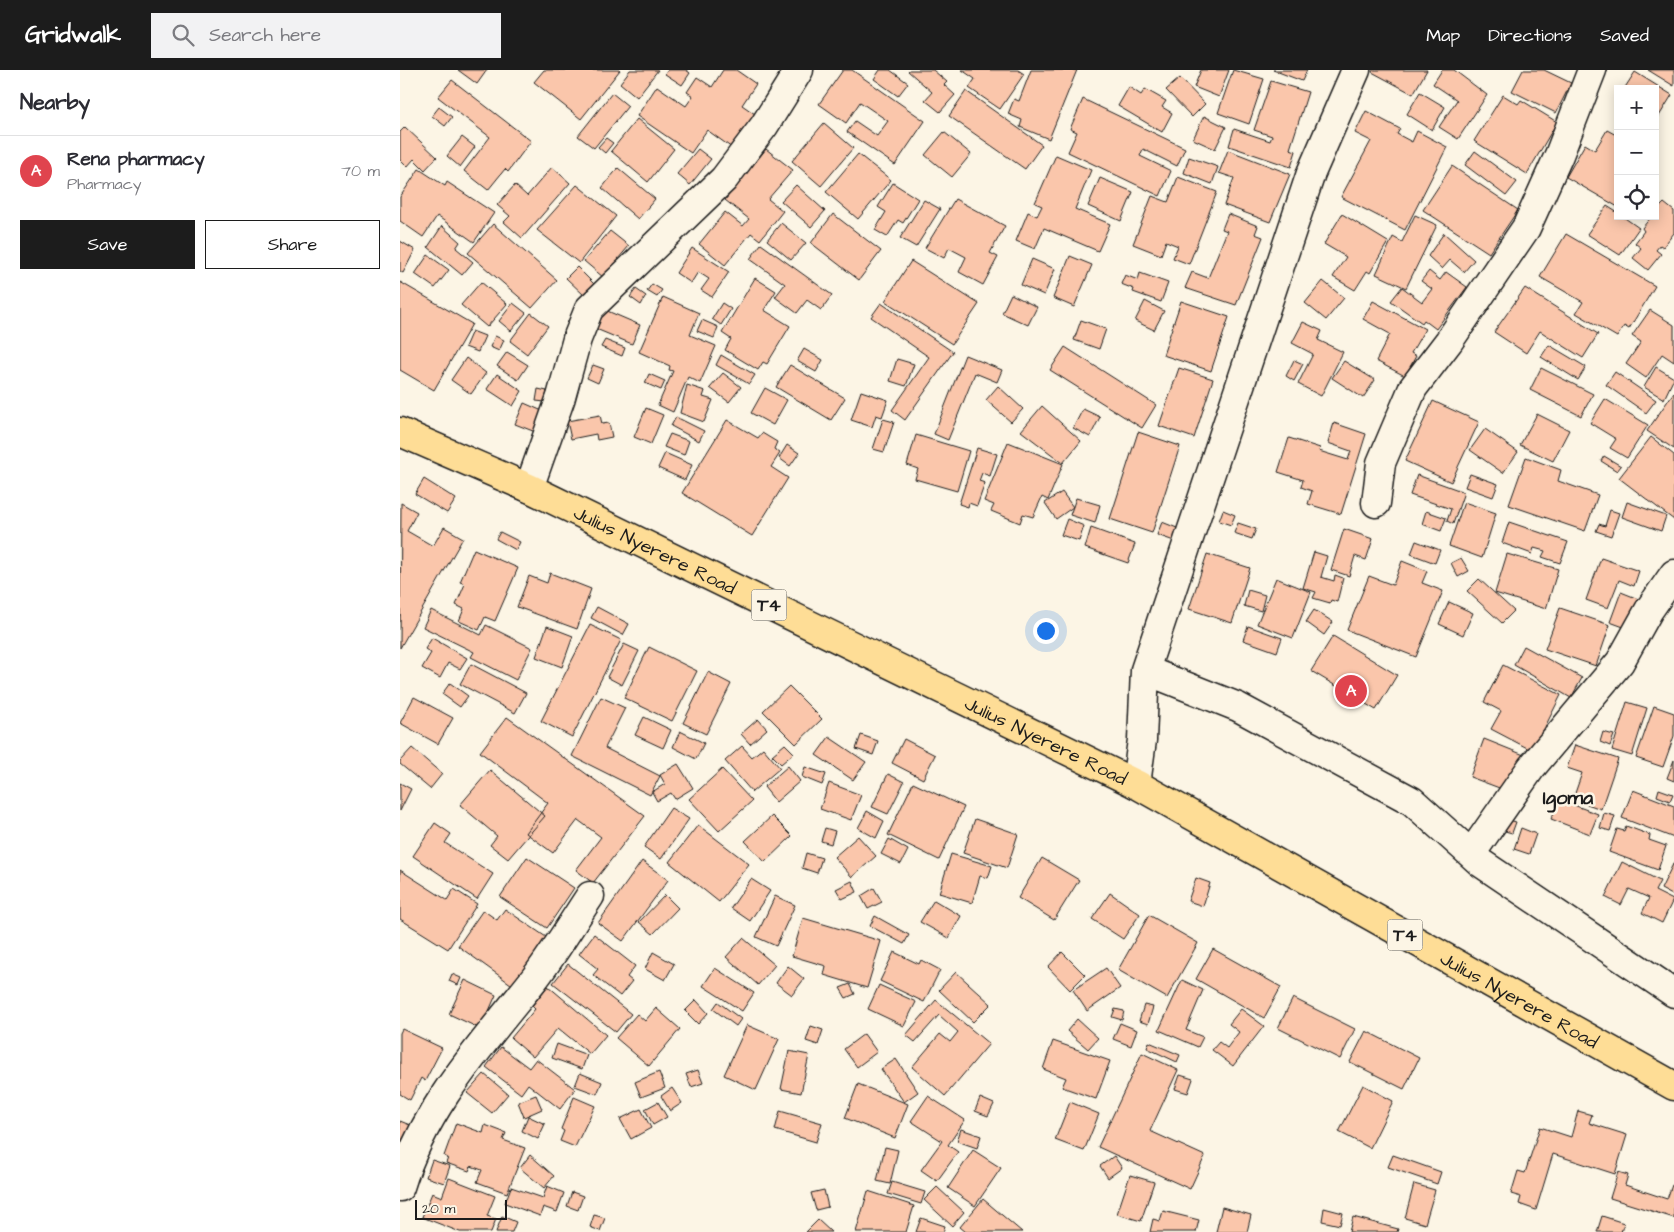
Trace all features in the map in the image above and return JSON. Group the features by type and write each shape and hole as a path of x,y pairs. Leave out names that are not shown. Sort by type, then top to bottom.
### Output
{"highway":[{"name":"Julius Nyerere Road","path":"400,432 529,488 1136,784 1674,1086"}],"street":[{"path":"529,488 561,397 577,339 589,309 724,179 764,126 800,70"},
{"path":"1136,784 1142,740 1145,670 1311,173 1356,70"},
{"path":"1376,503 1381,463 1413,388 1449,341 1526,228 1559,155 1592,70"},
{"path":"1471,854 1530,768 1620,662 1649,610 1674,574"},
{"path":"1145,670 1238,707 1412,801 1481,863 1674,993"},
{"path":"400,1187 407,1164 434,1108 486,1038 537,976 590,896"}],"building":[{"path":"458,70 487,70 477,84"},
{"path":"544,70 620,70 581,119 534,82"},
{"path":"630,70 658,70 637,97 620,83"},
{"path":"668,70 686,70 690,73 682,85 665,74"},
{"path":"723,70 736,70 756,84 742,105 755,114 732,148 707,130 691,153 637,116 657,86 686,106 693,96 687,92 697,77 712,87"},
{"path":"843,70 852,70 925,121 895,165 847,132 855,121 877,136 888,121 860,102 846,123 819,104"},
{"path":"880,70 890,70 908,83 898,96 874,79"},
{"path":"909,70 933,70 947,82 944,85 955,95 940,112 925,100 932,92"},
{"path":"962,70 1018,70 1024,74 1000,109 969,88 975,79"},
{"path":"1031,70 1077,70 1049,139 1020,127 1022,120 1008,114 1014,99 1019,101"},
{"path":"1201,70 1229,70 1219,97 1194,87"},
{"path":"1233,70 1264,79 1249,124 1218,113"},
{"path":"1273,70 1307,70 1302,81"},
{"path":"1373,70 1427,70 1413,94 1372,72"},
{"path":"1442,70 1454,70 1487,95 1458,139 1439,127 1457,100 1433,84"},
{"path":"1523,70 1544,70 1571,83 1556,113 1512,91"},
{"path":"1648,70 1674,70 1674,86"},
{"path":"1635,72 1656,85 1627,85"},
{"path":"1180,78 1205,104 1192,117 1166,90"},
{"path":"452,80 531,141 508,172 505,169 488,190 464,171 490,137 438,97"},
{"path":"1271,81 1308,92 1290,149 1296,151 1291,167 1229,146 1234,129 1270,141 1272,136 1254,130"},
{"path":"1129,87 1141,95 1145,89 1166,101 1162,107 1172,113 1162,132 1118,106"},
{"path":"1659,87 1672,95 1659,116"},
{"path":"966,91 1042,145 1025,169 949,116"},
{"path":"1420,92 1445,107 1432,130 1407,114"},
{"path":"612,93 628,106 594,148 578,136"},
{"path":"1503,95 1518,104 1521,100 1557,122 1527,174 1474,141"},
{"path":"1083,99 1185,148 1177,166 1143,149 1140,156 1171,171 1160,196 1068,152 1077,132 1070,129"},
{"path":"439,107 452,117 445,126 432,116"},
{"path":"1366,111 1400,129 1397,134 1412,142 1417,131 1447,147 1405,230 1341,197 1371,141 1355,133"},
{"path":"1204,116 1226,127 1215,149 1193,139"},
{"path":"637,119 674,149 648,182 611,151"},
{"path":"824,123 853,148 821,186 792,161"},
{"path":"405,127 437,157 425,170 414,159 407,167 400,160 400,132"},
{"path":"1607,130 1614,134 1614,205 1566,177 1585,144 1595,150"},
{"path":"944,132 971,154 952,177 925,155"},
{"path":"462,137 475,147 460,167 447,156"},
{"path":"606,138 613,143 605,153 598,147"},
{"path":"698,149 711,159 690,185 677,174"},
{"path":"766,149 793,170 768,199 783,211 760,240 751,233 725,265 699,244 725,212 743,226 749,219 725,200"},
{"path":"1228,150 1290,174 1270,222 1224,205 1234,178 1219,173"},
{"path":"1475,151 1517,182 1506,196 1465,165"},
{"path":"858,154 891,180 858,219 826,192"},
{"path":"1056,155 1091,170 1075,209 1110,224 1098,251 1044,228 1035,249 1016,241 1028,212 1037,216 1042,206 1035,203"},
{"path":"1189,157 1218,167 1212,184 1184,173"},
{"path":"1452,166 1518,210 1489,253 1423,210"},
{"path":"552,167 570,183 522,238 504,222 510,216 497,205 515,185 527,196"},
{"path":"618,168 655,199 638,219 602,188"},
{"path":"419,169 445,186 447,182 494,213 474,242 437,216 423,237 400,221 400,197"},
{"path":"1178,177 1217,192 1189,264 1173,258 1178,246 1166,241 1161,255 1133,244 1152,196 1168,202"},
{"path":"1100,178 1133,192 1121,221 1088,206"},
{"path":"893,183 918,199 903,223 898,220 887,237 875,230 886,212 878,207"},
{"path":"577,185 616,216 579,263 537,230"},
{"path":"796,185 825,211 811,227 781,201"},
{"path":"955,199 1005,226 990,253 998,257 983,285 959,272 966,257 949,248 944,258 925,248"},
{"path":"924,200 940,209 916,247 900,238"},
{"path":"1664,203 1674,211 1674,233 1663,247 1660,245 1656,250 1661,254 1648,270 1633,258 1641,248 1635,243 1644,231 1642,228 1649,220 1659,220 1659,208"},
{"path":"1607,206 1614,210 1614,220 1628,220 1639,228 1620,255 1587,234"},
{"path":"833,214 881,251 859,280 811,243"},
{"path":"1228,214 1258,226 1255,234 1263,237 1236,305 1185,288 1192,272 1208,278 1227,231 1222,229"},
{"path":"1342,214 1388,242 1370,273 1367,271 1355,290 1333,277 1346,257 1324,244"},
{"path":"1415,215 1437,225 1406,288 1376,274 1393,237 1402,242"},
{"path":"781,223 806,243 791,260 767,240"},
{"path":"493,224 557,280 532,308 468,253"},
{"path":"442,226 460,242 456,248 473,262 462,275 428,247"},
{"path":"610,231 629,246 618,259 625,265 610,283 584,261"},
{"path":"1444,233 1474,260 1464,272 1450,260 1442,269 1428,256"},
{"path":"1566,234 1655,286 1629,329 1624,326 1617,337 1576,313 1583,302 1540,277"},
{"path":"400,241 415,250 403,273 400,271"},
{"path":"761,244 832,295 821,310 807,300 797,313 775,297 785,284 750,259"},
{"path":"692,248 729,272 712,297 701,290 709,279 698,272 691,283 676,273"},
{"path":"428,255 449,270 435,288 415,274"},
{"path":"1070,256 1092,265 1074,307 1053,298"},
{"path":"1032,259 1055,269 1044,295 1021,285"},
{"path":"911,261 979,304 952,344 885,301"},
{"path":"577,267 595,285 585,296 566,278"},
{"path":"1429,271 1440,280 1446,272 1467,287 1436,329 1424,320 1422,323 1391,301 1402,287 1422,302 1432,289 1421,281"},
{"path":"1140,273 1168,283 1161,302 1133,292 1134,289 1121,284 1125,275 1138,280"},
{"path":"755,278 776,291 764,310 790,326 767,364 763,362 758,370 725,350 731,339 722,333"},
{"path":"1323,281 1344,298 1326,320 1305,303"},
{"path":"400,282 472,324 434,390 400,370"},
{"path":"481,282 507,304 487,327 461,305"},
{"path":"652,284 662,290 657,297 647,291"},
{"path":"1525,288 1598,334 1583,358 1540,331 1526,353 1494,332"},
{"path":"636,289 646,296 641,305 630,297"},
{"path":"1011,294 1037,307 1028,325 1002,313"},
{"path":"663,297 699,313 690,335 716,346 700,383 688,377 673,412 658,405 673,371 669,370 670,366 639,352"},
{"path":"1145,301 1164,311 1154,330 1135,321"},
{"path":"1181,301 1229,317 1211,371 1163,355"},
{"path":"1373,301 1425,329 1411,353 1416,356 1405,376 1376,361 1390,334 1363,319"},
{"path":"513,303 526,313 511,331 499,321"},
{"path":"722,303 731,309 721,325 712,319"},
{"path":"881,303 953,352 905,420 892,410 929,357 871,317"},
{"path":"605,310 640,325 632,344 596,329"},
{"path":"1650,310 1674,325 1674,362 1662,354 1646,378 1626,364 1641,342 1632,336"},
{"path":"531,313 548,326 527,354 510,341"},
{"path":"702,320 718,327 714,338 697,331"},
{"path":"1081,320 1106,329 1099,349 1074,340"},
{"path":"1303,322 1322,331 1318,340 1343,352 1321,396 1298,384 1313,354 1292,343"},
{"path":"472,331 485,336 478,352 465,347"},
{"path":"495,336 504,340 499,351 490,347"},
{"path":"605,340 625,348 622,356 601,347"},
{"path":"1549,345 1586,367 1578,380 1541,357"},
{"path":"1065,347 1156,405 1142,428 1050,370"},
{"path":"804,349 823,360 816,372 797,361"},
{"path":"507,352 528,365 518,380 497,366"},
{"path":"721,355 755,375 749,384 716,365"},
{"path":"965,355 1002,370 997,382 975,373 948,440 934,434"},
{"path":"466,358 486,373 471,394 451,380"},
{"path":"897,359 914,364 906,386 890,381"},
{"path":"1294,360 1303,364 1294,381 1286,376"},
{"path":"1344,361 1375,380 1363,398 1332,378"},
{"path":"593,365 604,369 598,383 587,378"},
{"path":"790,365 845,398 831,420 776,387"},
{"path":"1656,367 1674,378 1664,399 1644,387"},
{"path":"1179,368 1213,379 1194,438 1159,426"},
{"path":"1541,368 1593,394 1581,416 1530,390"},
{"path":"1615,372 1656,400 1646,413 1606,385"},
{"path":"723,373 741,387 729,402 710,388"},
{"path":"497,374 522,391 513,406 487,389"},
{"path":"649,374 665,381 661,390 645,383"},
{"path":"687,385 705,391 703,397 713,400 704,422 680,413"},
{"path":"998,386 1023,409 1011,422 986,400"},
{"path":"765,388 787,400 773,425 751,413"},
{"path":"538,389 547,391 545,402 536,401"},
{"path":"861,391 888,400 882,417 876,415 872,427 851,420"},
{"path":"1674,392 1674,449 1647,431"},
{"path":"1605,399 1648,425 1627,458 1610,448 1616,439 1590,423"},
{"path":"1433,401 1479,422 1451,482 1405,461"},
{"path":"524,403 547,413 538,433 515,424"},
{"path":"1042,406 1081,441 1063,463 1021,431"},
{"path":"646,408 663,415 651,444 634,437"},
{"path":"1083,409 1100,417 1090,437 1073,428"},
{"path":"1537,414 1569,430 1553,461 1520,445"},
{"path":"600,415 602,424 609,423 612,437 597,440 596,434 571,439 567,421"},
{"path":"676,417 704,431 699,441 671,426"},
{"path":"883,419 894,422 884,452 873,449"},
{"path":"727,420 758,438 762,433 777,442 774,449 780,453 771,467 788,478 752,536 682,493"},
{"path":"1334,423 1366,434 1341,514 1308,504 1312,491 1301,487 1303,480 1278,472 1289,438 1320,448 1319,451 1348,460 1351,451 1328,443"},
{"path":"1485,429 1518,452 1503,473 1470,450"},
{"path":"1138,432 1180,446 1152,533 1110,519"},
{"path":"670,434 689,441 684,455 664,447"},
{"path":"916,435 969,451 957,491 915,479 918,469 907,465"},
{"path":"1651,437 1674,455 1674,520 1619,478"},
{"path":"1008,442 1063,464 1048,500 1042,497 1033,517 1023,514 1020,523 991,511 994,505 984,501"},
{"path":"787,445 799,453 790,466 779,458"},
{"path":"977,448 997,454 990,476 982,473 979,481 985,483 977,506 969,503 968,507 959,504"},
{"path":"665,453 692,465 685,480 658,468"},
{"path":"1604,456 1621,466 1617,471 1601,461"},
{"path":"1526,457 1561,470 1558,481 1598,495 1585,531 1509,505"},
{"path":"1470,474 1498,484 1493,497 1465,487"},
{"path":"1417,475 1464,492 1453,524 1447,521 1451,509 1410,495"},
{"path":"424,479 456,499 447,513 415,494"},
{"path":"1062,492 1073,507 1056,519 1045,503"},
{"path":"1076,498 1100,505 1095,523 1070,515"},
{"path":"1464,502 1496,513 1482,558 1449,546"},
{"path":"1627,502 1666,516 1661,531 1622,517"},
{"path":"401,503 417,512 407,531 433,546 444,527 463,538 400,648"},
{"path":"1223,510 1235,515 1231,525 1219,521"},
{"path":"1610,510 1619,513 1611,536 1596,531 1599,524 1605,526"},
{"path":"1426,511 1446,518 1441,531 1422,524"},
{"path":"1067,519 1084,526 1079,541 1061,535"},
{"path":"1162,522 1182,530 1177,542 1157,535"},
{"path":"1509,522 1568,542 1560,563 1542,557 1545,551 1534,548 1532,554 1502,543"},
{"path":"1238,523 1256,529 1252,539 1234,533"},
{"path":"1091,528 1135,544 1128,563 1085,548"},
{"path":"1344,529 1373,539 1366,560 1355,556 1349,576 1331,570"},
{"path":"500,532 520,542 516,550 496,539"},
{"path":"1416,541 1440,550 1435,563 1411,554"},
{"path":"474,549 518,568 495,621 485,617 479,630 459,621 464,609 456,605 465,584 460,582"},
{"path":"1314,552 1327,556 1321,577 1334,581 1335,575 1343,578 1337,602 1331,600 1330,603 1313,598 1316,592 1303,588"},
{"path":"1207,554 1250,568 1232,623 1189,609"},
{"path":"1507,554 1558,569 1546,609 1495,593"},
{"path":"1461,558 1469,571 1458,577 1451,563"},
{"path":"1601,558 1639,571 1634,586 1619,580 1608,608 1586,600"},
{"path":"1402,561 1427,571 1422,583 1443,591 1416,657 1347,630 1369,576 1393,585"},
{"path":"550,573 591,589 577,629 517,607 529,576 547,583"},
{"path":"1276,578 1311,592 1293,638 1257,624"},
{"path":"1479,579 1514,611 1502,623 1467,591"},
{"path":"1248,590 1265,595 1261,611 1244,606"},
{"path":"1621,592 1641,600 1629,629 1610,622"},
{"path":"1449,602 1473,613 1463,635 1439,624"},
{"path":"597,607 629,624 623,635 591,618"},
{"path":"1560,608 1610,625 1596,666 1545,649"},
{"path":"431,610 481,635 486,625 532,648 516,680 471,657 474,652 423,627"},
{"path":"1314,610 1333,622 1324,635 1306,622"},
{"path":"590,625 621,640 572,737 541,721"},
{"path":"547,626 573,636 562,667 536,657"},
{"path":"1248,626 1282,638 1277,652 1243,640"},
{"path":"1333,636 1397,675 1376,710 1311,671"},
{"path":"432,638 467,658 460,669 448,663 440,678 422,668 431,653 425,649"},
{"path":"624,644 639,651 622,685 607,677"},
{"path":"1524,646 1582,678 1571,698 1514,665"},
{"path":"649,647 697,671 672,721 624,698"},
{"path":"471,664 526,693 515,713 460,684"},
{"path":"1503,665 1561,695 1533,751 1491,729 1501,711 1484,702"},
{"path":"708,672 731,684 706,734 683,723"},
{"path":"450,683 468,696 460,707 442,694"},
{"path":"789,686 822,719 796,744 763,711"},
{"path":"414,697 453,718 438,744 400,723"},
{"path":"601,697 625,708 605,748 660,776 650,795 572,756"},
{"path":"1627,702 1647,708 1632,756 1612,750"},
{"path":"1654,706 1674,713 1674,736 1663,767 1636,758"},
{"path":"507,717 645,816 593,883 576,870 601,837 578,820 553,853 526,833 548,803 480,752"},
{"path":"644,717 671,730 663,748 635,735"},
{"path":"758,719 767,729 750,744 741,734"},
{"path":"680,731 704,743 696,759 673,747"},
{"path":"1603,732 1614,735 1610,746 1600,742"},
{"path":"861,735 878,741 873,755 856,749"},
{"path":"829,737 866,762 853,780 816,755"},
{"path":"904,739 935,755 923,779 892,763"},
{"path":"1484,739 1524,755 1510,792 1470,777"},
{"path":"785,744 794,753 781,764 772,755"},
{"path":"1575,745 1618,759 1601,809 1573,799 1582,773 1567,768"},
{"path":"742,746 752,757 763,748 780,768 752,792 725,761"},
{"path":"412,748 442,774 430,789 400,764 400,761"},
{"path":"1674,760 1674,781 1667,778"},
{"path":"678,764 693,788 675,799 671,793 657,801 652,792 665,784 660,775"},
{"path":"788,766 800,781 776,802 764,787"},
{"path":"805,767 826,774 822,785 802,777"},
{"path":"722,769 752,801 719,831 689,799"},
{"path":"490,770 545,816 508,859 490,845 497,836 460,805"},
{"path":"888,774 904,782 888,814 872,807"},
{"path":"400,783 411,789 400,811"},
{"path":"829,783 861,795 851,820 820,809"},
{"path":"913,783 964,807 939,860 888,835"},
{"path":"1659,789 1673,794 1670,801 1657,796"},
{"path":"1633,790 1674,806 1674,838 1622,818"},
{"path":"1560,800 1598,814 1590,834 1551,819"},
{"path":"671,808 689,819 661,859 644,847"},
{"path":"867,811 884,821 876,838 858,828"},
{"path":"1604,813 1615,816 1610,831 1600,828"},
{"path":"772,816 792,836 765,862 745,841"},
{"path":"975,819 1018,834 1007,868 963,853"},
{"path":"1509,820 1516,822 1512,833 1505,831"},
{"path":"435,823 451,834 445,843 493,874 477,899 413,856"},
{"path":"698,825 749,864 719,902 669,862"},
{"path":"1626,826 1650,835 1649,840 1666,846 1658,870 1609,852 1617,829 1624,831"},
{"path":"825,828 835,831 831,844 821,841"},
{"path":"1521,828 1536,834 1529,854 1514,849"},
{"path":"858,836 876,856 852,877 834,857"},
{"path":"889,839 908,850 901,864 881,854"},
{"path":"806,853 822,858 817,873 802,868"},
{"path":"951,854 992,866 988,878 980,876 972,903 939,893"},
{"path":"527,857 574,888 547,928 500,897"},
{"path":"1042,858 1079,880 1054,920 1018,898"},
{"path":"642,861 668,880 623,941 598,923"},
{"path":"1622,862 1660,881 1655,891 1673,900 1662,923 1642,913 1649,898 1629,889 1621,905 1605,897"},
{"path":"1674,862 1674,896 1661,889"},
{"path":"400,870 447,900 454,889 477,904 448,949 400,919"},
{"path":"1196,878 1210,883 1203,906 1188,901"},
{"path":"751,879 770,891 750,921 731,908"},
{"path":"852,881 857,892 842,899 836,889"},
{"path":"874,888 882,902 868,909 861,896"},
{"path":"1110,893 1140,914 1123,939 1092,919"},
{"path":"665,895 678,908 653,934 639,922"},
{"path":"775,896 795,905 776,946 756,937"},
{"path":"934,900 961,916 949,938 920,922"},
{"path":"505,909 549,939 515,987 458,946 483,910 497,920"},
{"path":"1149,915 1198,943 1167,998 1118,970"},
{"path":"875,916 909,935 904,944 870,926"},
{"path":"803,918 881,941 867,988 824,975 826,966 792,956"},
{"path":"594,934 635,966 627,977 632,981 620,996 593,975 598,969 579,954"},
{"path":"743,938 775,965 758,985 726,957"},
{"path":"1213,949 1281,987 1264,1018 1196,979"},
{"path":"653,952 674,964 665,980 645,969"},
{"path":"894,952 919,964 921,960 940,970 924,1002 880,981"},
{"path":"1062,952 1085,975 1070,990 1048,967"},
{"path":"568,964 631,1014 616,1032 553,983"},
{"path":"788,966 804,979 792,995 776,983"},
{"path":"715,968 754,993 742,1011 703,986"},
{"path":"1106,968 1120,988 1087,1011 1073,990"},
{"path":"956,972 991,1004 973,1022 939,990"},
{"path":"452,974 461,978 458,985 449,981"},
{"path":"465,980 496,995 481,1029 449,1014"},
{"path":"1182,980 1203,990 1186,1030 1203,1037 1198,1047 1159,1030"},
{"path":"850,984 855,994 846,998 840,988"},
{"path":"879,985 916,1002 904,1026 868,1009"},
{"path":"548,986 606,1035 590,1054 558,1028 533,1057 511,1038 535,1009 532,1006"},
{"path":"1293,998 1355,1029 1340,1059 1278,1028"},
{"path":"696,1000 708,1013 698,1024 685,1011"},
{"path":"936,1000 989,1044 945,1096 912,1067 940,1034 950,1042 958,1032 939,1015 915,1042 906,1035"},
{"path":"718,1002 741,1019 736,1026 713,1009"},
{"path":"1144,1005 1153,1007 1148,1024 1139,1021"},
{"path":"656,1008 680,1029 649,1066 616,1038 637,1014 645,1021"},
{"path":"1115,1009 1124,1011 1122,1020 1112,1017"},
{"path":"1241,1009 1264,1026 1233,1066 1212,1050 1219,1042 1227,1048 1239,1032 1229,1024"},
{"path":"1077,1019 1098,1038 1088,1049 1067,1031"},
{"path":"1120,1023 1137,1030 1131,1046 1113,1039"},
{"path":"747,1025 779,1039 756,1090 724,1075"},
{"path":"811,1026 823,1030 818,1045 806,1041"},
{"path":"402,1029 442,1048 425,1081 421,1078 410,1100 400,1094 400,1033"},
{"path":"1366,1031 1419,1058 1404,1089 1350,1062"},
{"path":"864,1034 877,1052 857,1067 844,1049"},
{"path":"1053,1041 1110,1061 1096,1099 1062,1087 1066,1078 1043,1069"},
{"path":"1149,1042 1180,1055 1177,1062 1147,1048"},
{"path":"557,1044 587,1055 582,1069 552,1058"},
{"path":"501,1047 529,1068 536,1059 575,1089 560,1109 528,1084 521,1094 486,1067"},
{"path":"789,1051 809,1055 801,1093 781,1089"},
{"path":"1142,1053 1178,1070 1150,1131 1205,1156 1190,1189 1098,1147"},
{"path":"896,1059 918,1092 904,1102 881,1069"},
{"path":"698,1070 703,1083 691,1087 686,1074"},
{"path":"659,1072 665,1088 641,1097 635,1082"},
{"path":"580,1073 602,1082 597,1094 575,1086"},
{"path":"484,1074 508,1094 492,1113 467,1093"},
{"path":"1180,1075 1193,1079 1188,1093 1175,1089"},
{"path":"858,1084 908,1104 895,1138 845,1118"},
{"path":"1363,1085 1393,1101 1370,1148 1339,1132"},
{"path":"672,1088 682,1103 670,1111 661,1096"},
{"path":"536,1095 542,1109 524,1117 518,1102"},
{"path":"928,1096 965,1120 948,1145 958,1152 937,1181 921,1170 942,1141 911,1121"},
{"path":"574,1097 595,1106 575,1147 560,1141 564,1131 561,1129"},
{"path":"980,1098 994,1104 988,1116 975,1111"},
{"path":"658,1102 667,1117 653,1125 645,1109"},
{"path":"1070,1102 1099,1114 1084,1151 1055,1140"},
{"path":"641,1109 651,1128 631,1139 620,1119"},
{"path":"780,1111 822,1123 816,1142 775,1130"},
{"path":"1578,1111 1592,1115 1589,1123 1627,1135 1615,1174 1553,1154 1536,1210 1519,1204 1521,1197 1511,1194 1518,1171 1525,1173 1540,1127 1571,1137"},
{"path":"528,1116 545,1124 538,1139 522,1131"},
{"path":"400,1121 410,1125 400,1148"},
{"path":"456,1123 483,1133 485,1125 506,1133 503,1140 525,1148 507,1193 477,1182 482,1170 471,1166 469,1171 446,1163 448,1158 444,1156"},
{"path":"961,1129 981,1136 977,1148 957,1141"},
{"path":"885,1147 898,1150 890,1184 877,1181"},
{"path":"973,1150 1001,1168 975,1206 948,1188"},
{"path":"530,1155 554,1176 544,1188 520,1168"},
{"path":"1393,1155 1441,1172 1437,1184 1388,1167"},
{"path":"1114,1156 1122,1168 1108,1178 1100,1166"},
{"path":"432,1160 450,1166 444,1183 426,1177"},
{"path":"1618,1172 1628,1175 1625,1185 1667,1199 1672,1185 1674,1185 1674,1218 1610,1198"},
{"path":"1130,1175 1154,1182 1141,1221 1117,1214"},
{"path":"449,1178 495,1196 487,1216 496,1219 491,1232 460,1232 422,1217 432,1193 442,1197"},
{"path":"892,1182 925,1192 921,1204 888,1194"},
{"path":"1414,1184 1435,1190 1425,1224 1405,1218"},
{"path":"547,1186 564,1193 557,1212 543,1207 540,1216 505,1203 511,1187 543,1198"},
{"path":"937,1187 964,1212 952,1226 924,1200"},
{"path":"824,1190 828,1207 816,1210 811,1193"},
{"path":"868,1191 914,1206 906,1232 856,1232"},
{"path":"572,1192 583,1196 578,1210 567,1206"},
{"path":"983,1199 1022,1232 966,1232 960,1227"},
{"path":"1222,1207 1251,1215 1247,1232 1216,1232"},
{"path":"1324,1208 1343,1213 1340,1225 1322,1221"},
{"path":"1163,1211 1199,1220 1196,1232 1150,1232 1153,1219 1160,1221"},
{"path":"594,1215 605,1218 600,1231 590,1227"},
{"path":"502,1216 516,1222 512,1232 496,1232"},
{"path":"1602,1216 1624,1223 1621,1232 1597,1232"},
{"path":"1353,1217 1398,1229 1397,1232 1349,1232"},
{"path":"921,1218 945,1226 943,1232 916,1232"},
{"path":"818,1220 831,1232 806,1232"}],"place":[{"name":"Rena pharmacy","path":"1351,691"}],"district":[{"name":"Igoma","path":"1568,797"}]}
